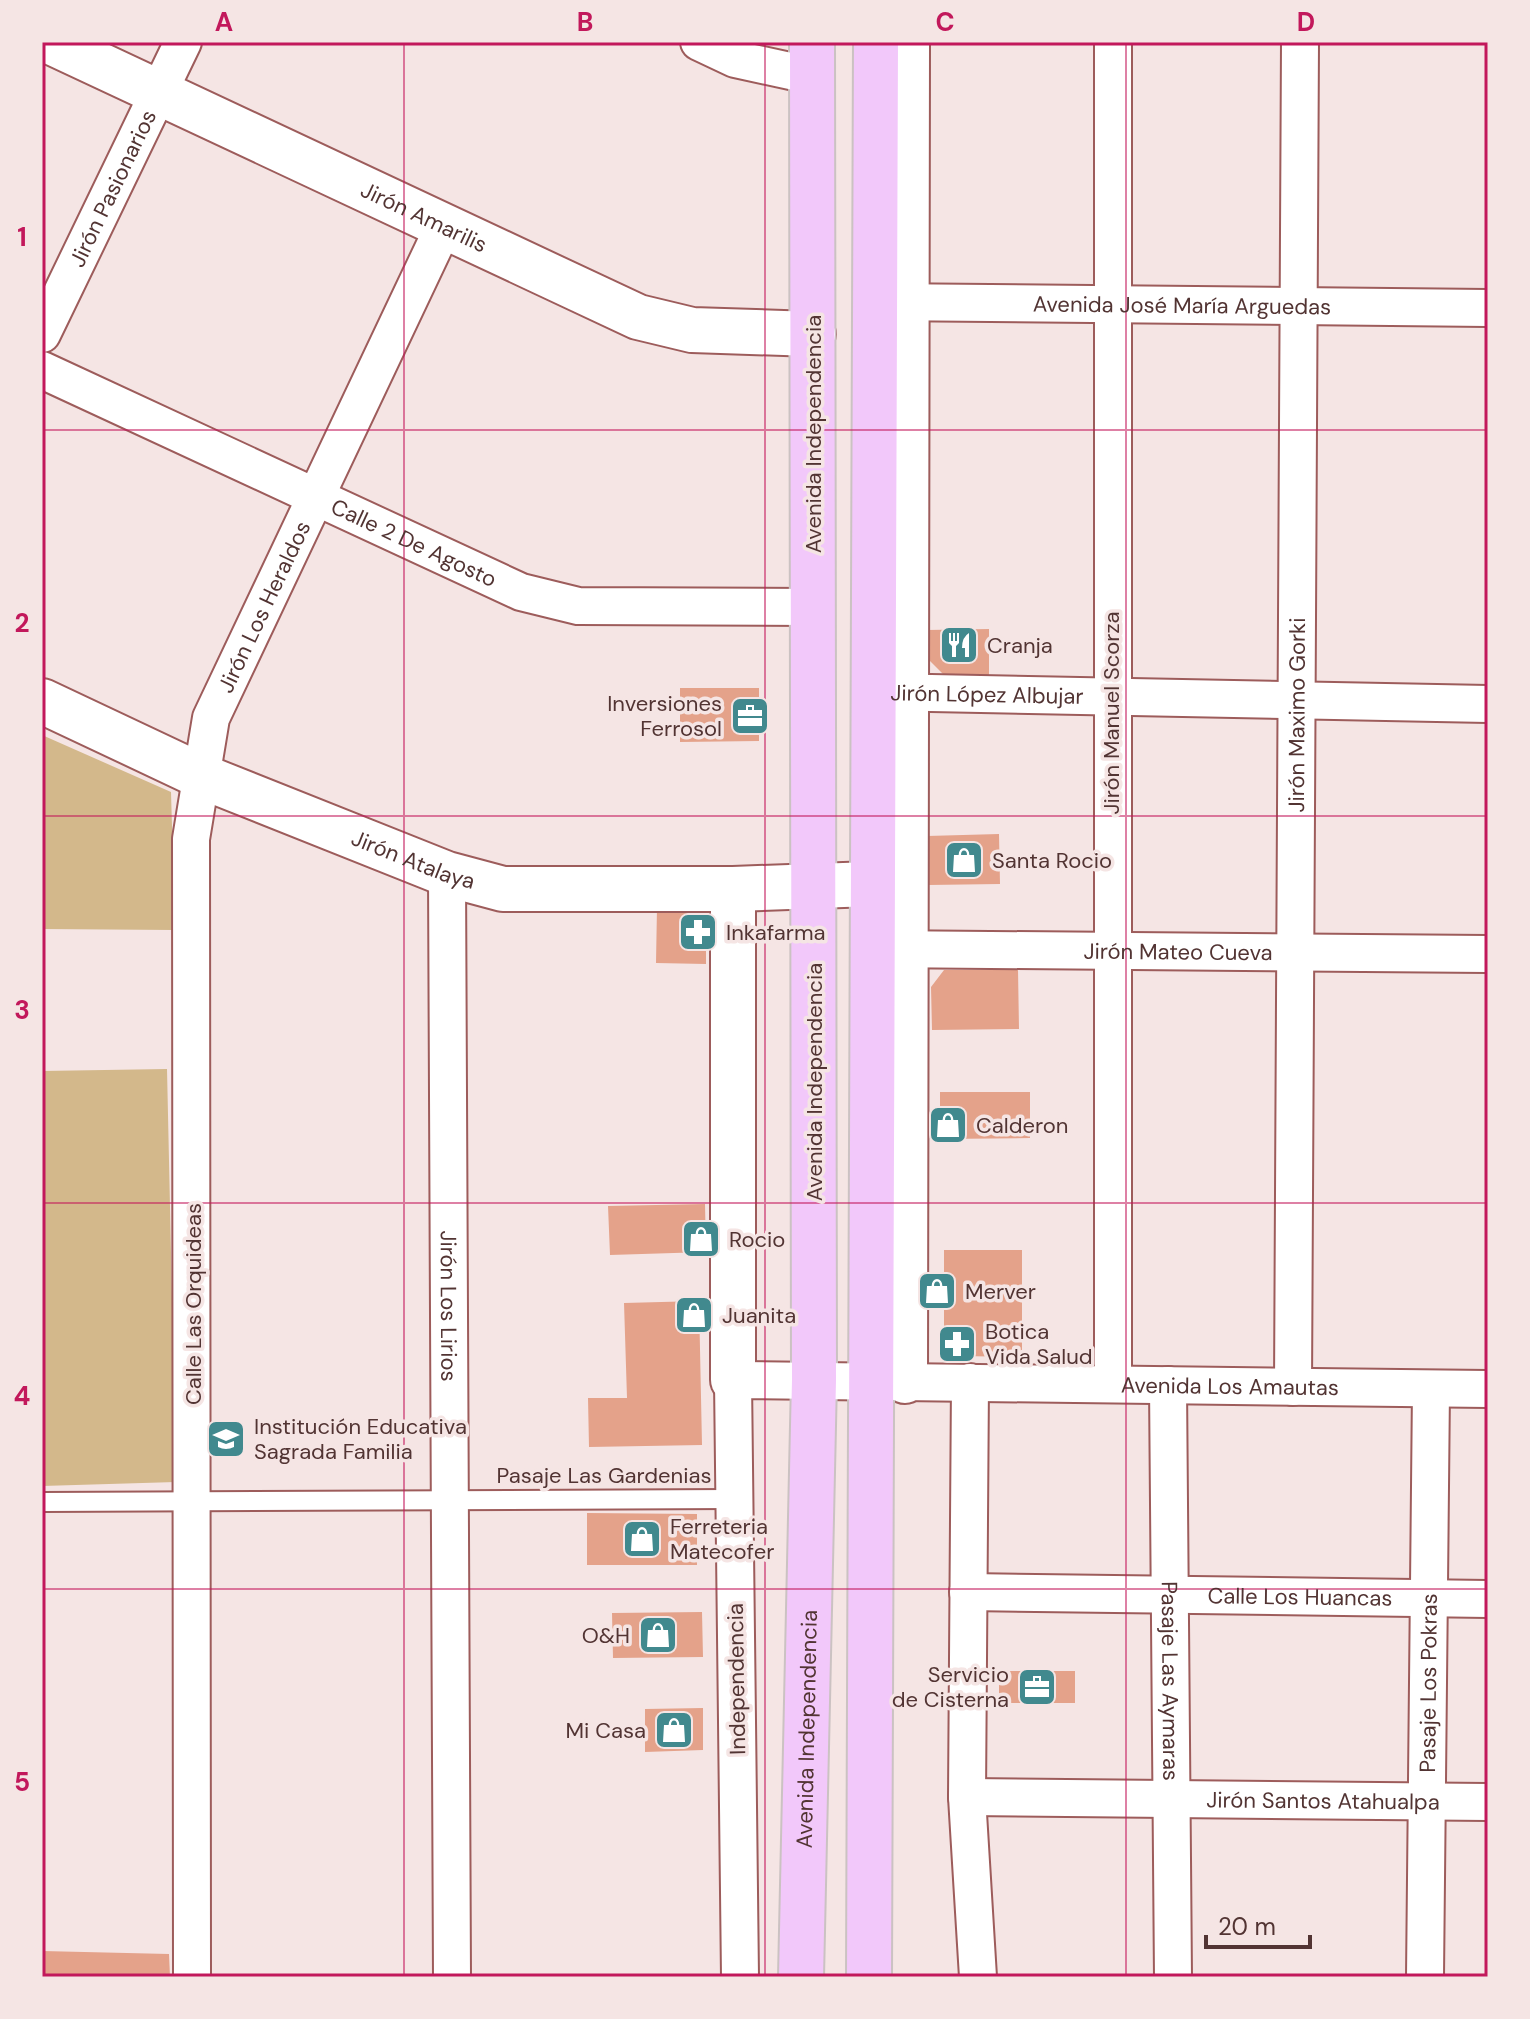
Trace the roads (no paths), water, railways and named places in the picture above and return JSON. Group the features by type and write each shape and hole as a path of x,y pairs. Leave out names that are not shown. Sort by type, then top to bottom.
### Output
{"main road":[{"path":"869,1977 888,1381 887,949 871,884 890,692 891,302 876,42"},
{"name":"Avenida Independencia","path":"801,1977 814,1380 812,59"}],"street":[{"name":"Jirón Amarilis","path":"51,42 638,317 692,330 813,334"},
{"name":"Jirón Pasionarios","path":"42,334 183,42"},
{"path":"699,42 735,59 812,59"},
{"path":"891,302 907,42"},
{"name":"Jirón Manuel Scorza","path":"1113,42 1113,1384"},
{"name":"Jirón Maximo Gorki","path":"1293,1387 1300,42"},
{"name":"Jirón Los Heraldos","path":"201,776 211,718 444,226"},
{"name":"Avenida José María Arguedas","path":"891,302 1488,308"},
{"name":"Calle 2 De Agosto","path":"42,370 521,592 578,606 813,607"},
{"path":"887,949 890,692"},
{"name":"Jirón López Albujar","path":"890,692 1488,704"},
{"name":"Jirón Atalaya","path":"42,701 201,776 447,874 503,889 733,889 871,884"},
{"name":"Calle Las Orquideas","path":"192,1977 191,839 201,776"},
{"name":"Jirón Los Lirios","path":"447,874 447,1499 452,1977"},
{"path":"733,889 733,1380"},
{"name":"Jirón Mateo Cueva","path":"887,949 1488,954"},
{"name":"Avenida Los Amautas","path":"733,1380 1488,1389"},
{"name":"Independencia","path":"733,1380 740,1977"},
{"path":"970,1382 967,1797 978,1977"},
{"name":"Pasaje Las Aymaras","path":"1168,1385 1173,1977"},
{"name":"Pasaje Los Pokras","path":"1425,1977 1431,1389"},
{"name":"Calle Los Huancas","path":"968,1592 1488,1599"},
{"name":"Jirón Santos Atahualpa","path":"967,1797 1488,1802"}],"lane":[{"name":"Pasaje Las Gardenias","path":"42,1502 733,1499"}],"place":[{"name":"Cranja","path":"959,645"},
{"name":"Inversiones Ferrosol","path":"750,716"},
{"name":"Santa Rocio","path":"964,860"},
{"name":"Inkafarma","path":"698,932"},
{"name":"Calderon","path":"948,1125"},
{"name":"Rocio","path":"701,1239"},
{"name":"Merver","path":"937,1291"},
{"name":"Juanita","path":"694,1315"},
{"name":"Botica Vida Salud","path":"957,1344"},
{"name":"Institución Educativa Sagrada Familia","path":"226,1439"},
{"name":"Ferreteria Matecofer","path":"642,1539"},
{"name":"O&H","path":"658,1635"},
{"name":"Servicio de Cisterna","path":"1037,1687"},
{"name":"Mi Casa","path":"674,1730"}]}
